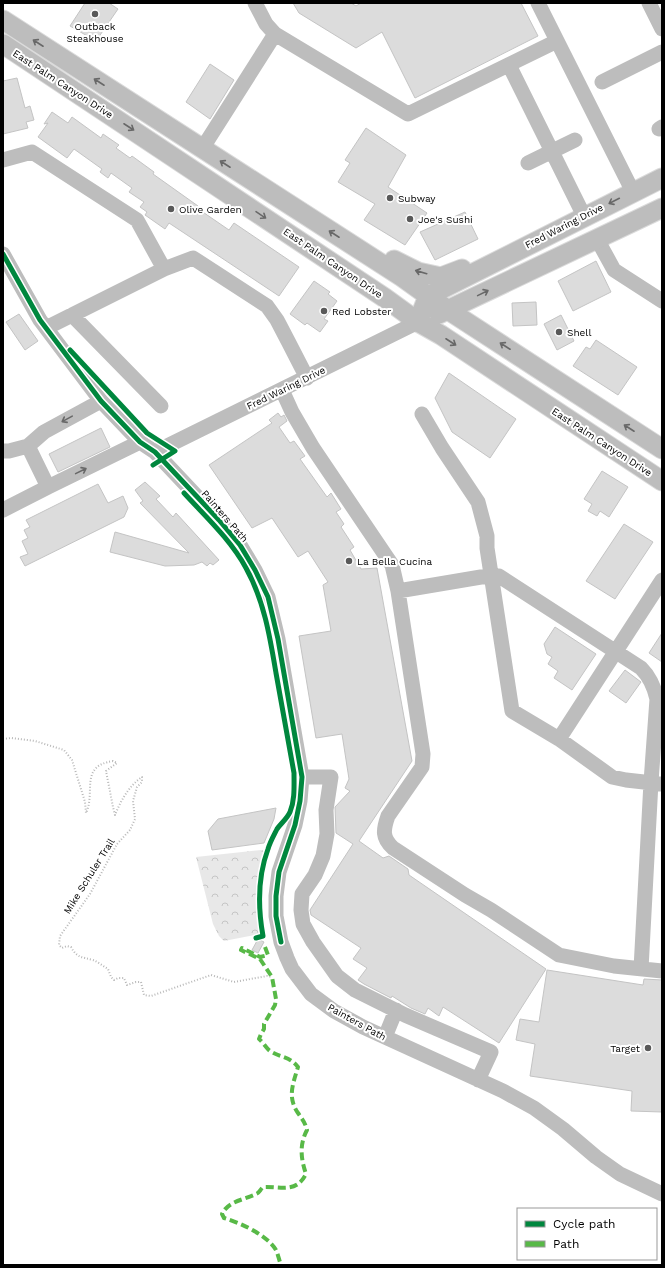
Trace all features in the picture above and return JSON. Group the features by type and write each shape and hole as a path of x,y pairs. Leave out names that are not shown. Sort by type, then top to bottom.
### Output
{"main road":[{"path":"3,20 358,249 448,310 662,449"},
{"name":"East Palm Canyon Drive","path":"3,44 385,298 418,322 662,481"},
{"name":"Fred Waring Drive","path":"428,296 662,178"},
{"path":"597,239 602,226 646,202 662,191"},
{"name":"Fred Waring Drive","path":"418,322 448,310 662,208"},
{"path":"521,275 540,255 578,234 584,229 584,216"},
{"path":"358,249 391,259 418,272 441,277 487,259 511,253"},
{"path":"418,322 428,296"}],"street":[{"path":"256,3 266,24 275,34 408,114 557,41"},
{"path":"538,3 633,192"},
{"path":"649,3 662,29"},
{"path":"202,149 275,34"},
{"path":"602,82 662,52"},
{"path":"509,65 584,216"},
{"path":"528,163 575,140"},
{"path":"3,160 32,152 137,220 164,269"},
{"path":"597,239 614,270 659,294"},
{"name":"Painters Path","path":"3,254 40,320 101,400 140,442 154,452 219,520 240,545 255,570 268,597 278,639 302,776 300,801 295,825 280,872 276,896 276,916 281,942 286,958 292,969 311,994 334,1011 363,1027 503,1091 534,1108 620,1174 662,1194"},
{"path":"46,328 164,269 193,258 267,306 277,320 307,378"},
{"path":"72,314 161,406"},
{"name":"Fred Waring Drive","path":"154,452 307,378 418,322"},
{"path":"282,390 292,412 313,448 392,565 398,591 424,754 422,767 388,816 385,829 386,842 559,955 614,966 662,971"},
{"path":"3,451 28,446 44,432 101,400"},
{"path":"422,414 442,448 478,502 487,536 487,548 512,711 559,739 612,777 656,783"},
{"path":"3,510 140,442"},
{"path":"28,446 48,487"},
{"path":"398,591 499,576 641,668 648,675 660,699 656,783 641,969"},
{"path":"559,739 662,580"},
{"path":"302,776 330,776 323,856 315,875 302,894 300,910 303,924 313,942 337,976 355,990 491,1052 478,1080"},
{"path":"385,1037 396,1010"}],"green space":[{"path":"261,850 265,851 260,872 258,892 260,934 224,941 219,936 213,924 196,857"}],"building":[{"path":"85,3 109,3 118,9 96,41 70,26"},
{"path":"293,3 351,3 356,6 361,3 521,3 538,36 415,98 382,32 356,48 299,13"},
{"path":"210,64 234,80 210,119 186,102"},
{"path":"17,78 25,108 30,106 34,120 26,122 28,128 3,134 3,81"},
{"path":"52,112 68,123 72,117 101,138 103,134 119,145 116,148 130,158 132,156 154,172 153,174 198,206 197,208 229,230 234,223 299,267 279,296 169,223 165,229 145,215 147,212 140,207 144,202 129,192 132,188 111,173 108,178 100,172 102,169 74,149 67,158 38,137 48,123 44,124"},
{"path":"366,128 406,155 388,187 427,213 405,245 364,220 375,204 338,182 350,163 345,160"},
{"path":"465,212 478,239 435,260 420,232"},
{"path":"596,261 611,292 573,311 558,281"},
{"path":"314,281 330,292 328,294 337,301 324,319 328,321 320,332 307,323 305,325 290,314"},
{"path":"536,302 537,325 513,326 512,303"},
{"path":"19,314 38,341 25,350 6,322"},
{"name":"Shell","path":"561,315 574,341 557,350 544,324"},
{"path":"596,340 637,367 618,395 573,366 586,347 590,349"},
{"path":"449,373 516,419 490,458 452,432 435,398"},
{"path":"278,413 281,417 284,415 287,421 279,427 290,443 294,441 305,456 300,459 327,497 331,493 341,509 336,512 344,524 341,527 354,547 350,550 361,569 377,568 412,761 359,841 383,858 389,856 408,869 409,875 546,969 499,1043 443,1007 439,1016 428,1008 425,1014 358,980 367,968 353,959 361,948 311,915 310,910 353,844 336,833 335,807 350,791 345,788 349,779 342,734 316,738 299,636 331,631 323,585 328,582 308,551 298,557 272,518 252,528 209,465 272,423 269,420"},
{"path":"101,428 110,447 58,472 49,454"},
{"path":"602,471 628,487 609,517 600,511 597,516 588,511 592,504 584,499"},
{"path":"145,482 160,496 156,499 173,517 176,513 219,560 213,565 210,563 207,566 202,562 194,565 165,566 110,552 115,532 189,553 140,503 143,501 135,490"},
{"path":"98,484 108,503 123,496 128,508 124,517 25,566 20,557 28,554 22,541 28,538 24,530 30,527 26,520"},
{"path":"624,524 653,542 615,599 586,581"},
{"path":"555,627 596,654 572,690 554,678 558,671 548,664 552,657 547,654 544,644"},
{"path":"662,633 662,662 649,653"},
{"path":"625,670 641,682 626,703 609,691"},
{"path":"276,808 274,819 264,843 212,850 208,831 218,819"},
{"path":"258,939 264,942 258,953 252,950"},
{"path":"547,970 643,985 644,979 662,980 662,1112 631,1111 632,1091 530,1076 535,1044 516,1040 520,1019 539,1022"}],"marked path":[{"path":"265,947 268,955 260,957 242,948 241,950 260,959 272,977 276,999 275,1005 264,1024 264,1029 259,1039 270,1051 288,1059 295,1063 298,1067 293,1085 292,1096 295,1107 307,1130 302,1147 303,1163 306,1174 302,1180 292,1187 263,1187 257,1194 228,1206 222,1214 224,1218 246,1226 266,1239 276,1250 281,1265"}],"cycle path":[{"path":"3,254 40,320 101,401 140,442 155,452 219,520 240,545 255,570 268,597 278,639 302,777 300,801 295,825 279,872 276,896 276,916 281,942"},
{"path":"70,350 147,433 175,451 153,465"},
{"path":"184,493 233,548 252,580 262,606 269,632 294,773 292,807 287,817 277,829 270,844 262,870 260,914 263,936 256,938"}],"place":[{"name":"Outback Steakhouse","path":"95,14"},
{"name":"Subway","path":"390,198"},
{"name":"Olive Garden","path":"171,209"},
{"name":"Joe's Sushi","path":"410,219"},
{"name":"Red Lobster","path":"324,311"},
{"name":"Shell","path":"559,332"},
{"name":"La Bella Cucina","path":"349,561"},
{"name":"Target","path":"648,1048"}]}
